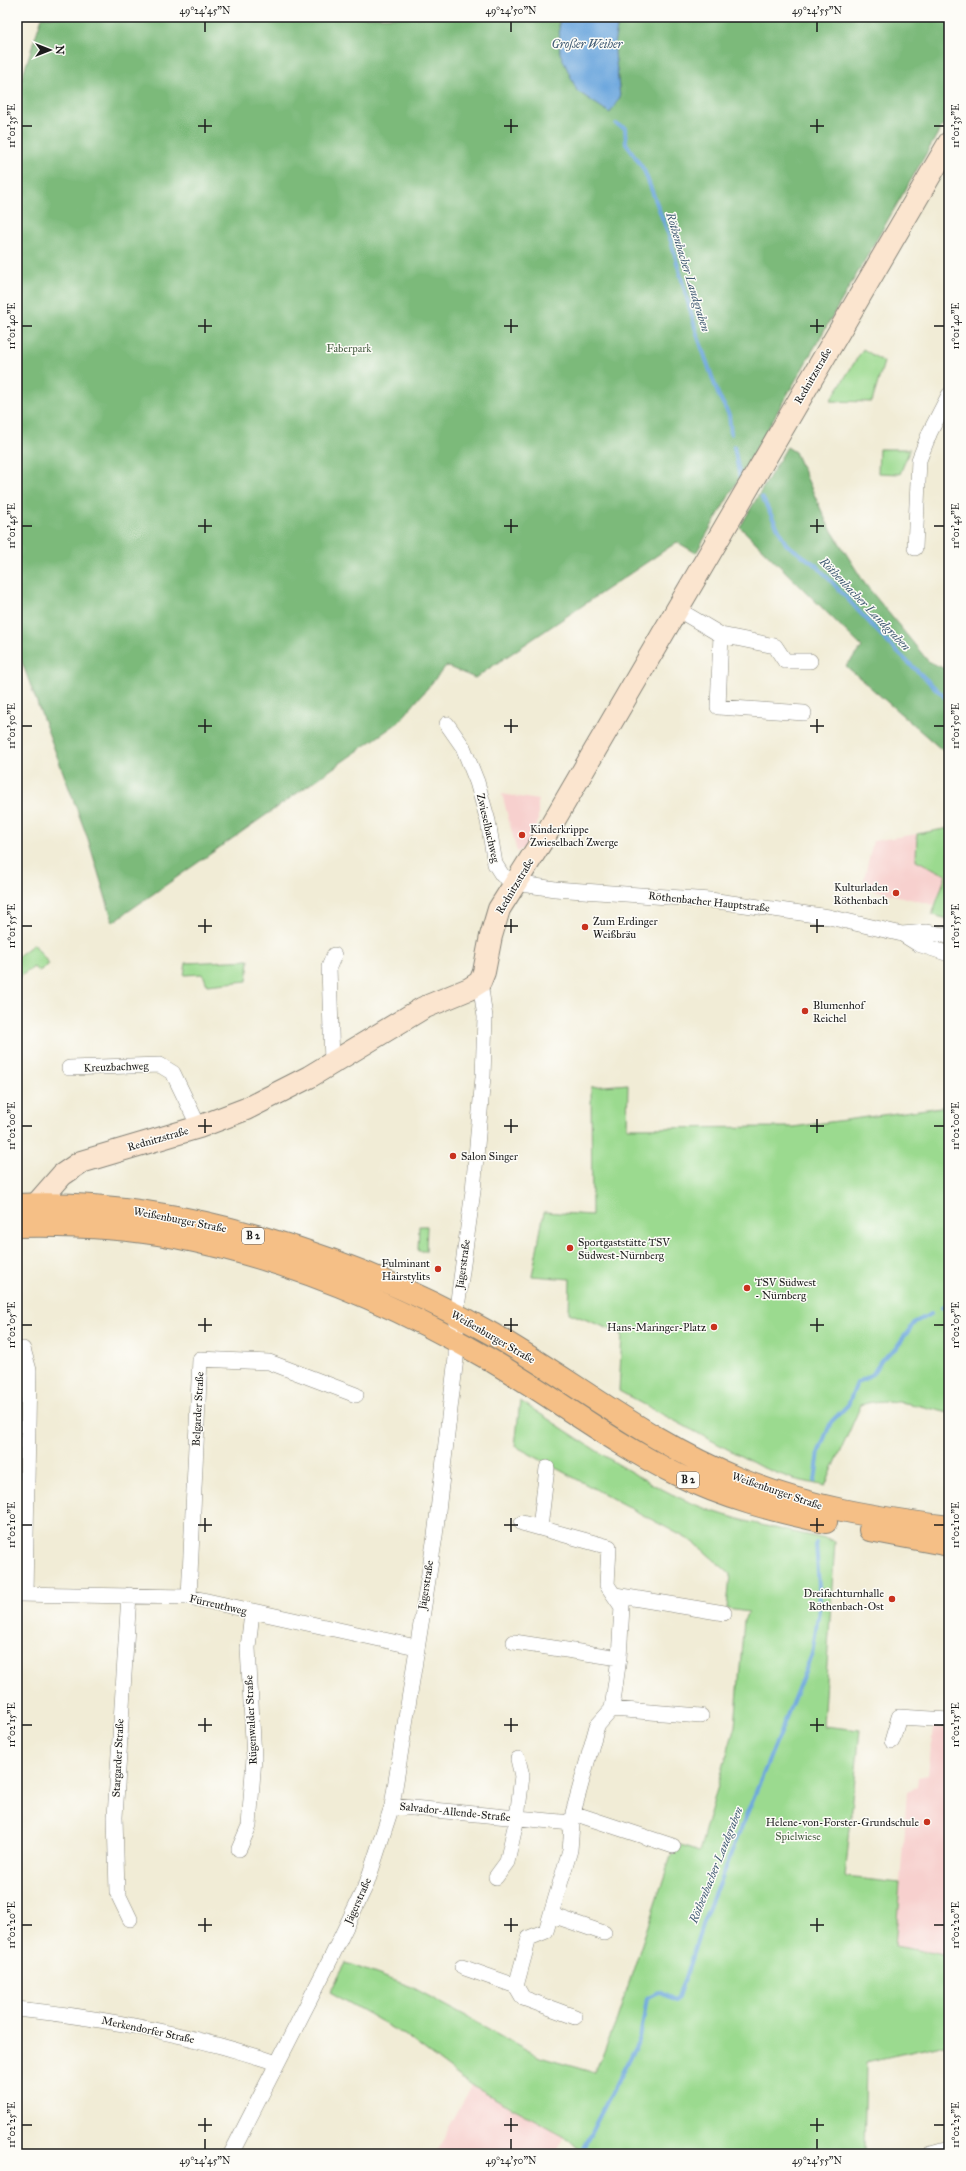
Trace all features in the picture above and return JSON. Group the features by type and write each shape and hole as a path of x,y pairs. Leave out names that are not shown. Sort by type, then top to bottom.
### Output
{"main road":[{"name":"Rednitzstraße","path":"17,1217 26,1216 27,1205 62,1175 81,1162 199,1127 246,1108 332,1064 423,1008 469,989 480,982 486,966 494,921 499,908 545,836 949,143"},
{"name":"Weißenburger Straße","path":"27,1205 74,1205 131,1210 225,1229 295,1248 400,1289 456,1316 526,1354 658,1439 729,1475 774,1492 827,1508 873,1517 949,1527"},
{"name":"Weißenburger Straße","path":"17,1226 68,1226 123,1230 174,1237 216,1246 269,1262 332,1284 393,1310 457,1341 645,1457 678,1475 714,1491 751,1504 802,1517 949,1545"}],"street":[{"path":"915,548 916,485 919,460 930,432 949,395"},
{"path":"677,609 721,635 775,646 785,661 810,661"},
{"path":"721,635 718,707 804,713"},
{"name":"Zwieselbachweg","path":"446,724 463,747 477,782 488,821 495,864 502,875 515,883"},
{"name":"Röthenbacher Hauptstraße","path":"515,883 555,888 710,900 828,917 902,934 926,932 949,936"},
{"name":"Röthenbacher Hauptstraße","path":"902,934 918,944 949,954"},
{"path":"332,1064 329,967 334,955"},
{"name":"Jägerstraße","path":"231,2154 331,1958 367,1883 392,1806 416,1647 435,1536 457,1341 456,1316 479,1138 485,1017 480,982"},
{"name":"Kreuzbachweg","path":"69,1068 160,1065 173,1073 199,1127"},
{"path":"21,1594 29,1370 23,1349"},
{"name":"Belgarder Straße","path":"189,1597 200,1359 269,1362 356,1395"},
{"path":"540,1528 547,1468"},
{"path":"516,1986 529,1938 546,1931 552,1915 570,1850 572,1818 597,1726 612,1709 619,1658 622,1607 607,1585 609,1547 522,1523"},
{"name":"Fürreuthweg","path":"21,1594 189,1597 416,1647"},
{"name":"Stargarder Straße","path":"129,1595 115,1817 117,1892 130,1919"},
{"path":"615,1595 724,1613"},
{"name":"Rügenwalder Straße","path":"239,1849 249,1826 254,1758 248,1648 252,1612"},
{"path":"514,1642 619,1658"},
{"path":"612,1709 701,1716"},
{"path":"892,1741 899,1717 949,1720"},
{"name":"Salvador-Allende-Straße","path":"496,1877 507,1862 517,1818 522,1776 518,1759"},
{"name":"Salvador-Allende-Straße","path":"392,1806 517,1818 572,1818 674,1846"},
{"path":"552,1915 604,1933"},
{"path":"462,1967 516,1986 523,1998 575,2016"},
{"name":"Merkendorfer Straße","path":"17,2009 70,2014 135,2027 237,2050 277,2063"},
{"path":"931,2154 949,2149"}],"shaded area":[{"name":"Kinderkrippe Zwieselbach Zwerge","path":"502,794 538,800 538,822 525,848 517,852"},
{"path":"917,834 916,860 946,875 934,905 862,887 873,841"},
{"path":"933,1727 949,1728 949,1956 895,1946 907,1792 917,1786 918,1777 928,1775"},
{"path":"472,2086 565,2136 555,2154 435,2154"}],"green space":[{"name":"Faberpark","path":"42,17 559,17 560,53 620,97 614,44 619,17 949,17 949,114 696,553 677,542 475,678 446,666 399,722 113,922 88,839 17,649 17,92"},
{"path":"863,349 884,362 872,402 830,401"},
{"path":"787,447 795,452 827,523 865,584 928,661 949,671 949,756 846,666 862,647 740,527"},
{"path":"879,449 910,449 900,474 878,473"},
{"path":"949,828 949,919 932,915 946,875 916,860 917,834"},
{"path":"34,944 49,964 38,972 34,967 18,978 17,957"},
{"path":"249,960 247,981 207,985 203,974 184,975 186,963"},
{"name":"TSV Südwest - Nürnberg","path":"628,1084 627,1128 793,1127 949,1106 949,1413 916,1405 894,1402 871,1402 861,1405 825,1486 793,1479 761,1467 619,1391 622,1334 569,1313 570,1279 532,1276 544,1212 592,1215 591,1087"},
{"path":"419,1226 427,1226 426,1251 418,1251"},
{"name":"Spielwiese","path":"520,1401 635,1475 684,1500 709,1510 740,1519 835,1541 823,1726 860,1730 845,1877 900,1883 895,1946 949,1956 949,2043 866,2062 864,2154 584,2154 565,2136 472,2086 402,2033 330,1992 346,1963 412,1987 540,2057 595,2073 615,2025 675,1844 699,1852 735,1726 744,1620 749,1612 727,1609 730,1574 695,1543 515,1446"}],"water":[{"name":"Großer Weiher","path":"559,17 619,17 614,44 620,97 610,113 577,91 560,53"}],"waterway":[{"name":"Röthenbacher Landgraben","path":"616,124 625,128 626,143 644,170 671,241 697,334 718,394 729,415 731,434"},
{"name":"Röthenbacher Landgraben","path":"734,447 740,478"},
{"name":"Röthenbacher Landgraben","path":"762,497 786,544 817,566 891,646 949,701"},
{"name":"Röthenbacher Landgraben","path":"942,1308 949,1303"},
{"name":"Röthenbacher Landgraben","path":"815,1481 819,1451 831,1422 848,1405 857,1383 873,1374 881,1360 895,1349 915,1322 931,1314"},
{"name":"Röthenbacher Landgraben","path":"580,2154 640,2038 647,1998 659,1992 675,2000 679,1997 703,1922 812,1654 820,1603 816,1543"}],"place":[{"name":"Kinderkrippe Zwieselbach Zwerge","path":"522,835"},
{"name":"Kulturladen Röthenbach","path":"896,893"},
{"name":"Zum Erdinger Weißbräu","path":"585,927"},
{"name":"Blumenhof Reichel","path":"805,1011"},
{"name":"Salon Singer","path":"453,1156"},
{"name":"Sportgaststätte TSV Südwest-Nürnberg","path":"570,1248"},
{"name":"Fulminant Hairstylits","path":"438,1269"},
{"name":"TSV Südwest - Nürnberg","path":"747,1288"},
{"name":"Hans-Maringer-Platz","path":"714,1327"},
{"name":"Dreifachturnhalle Röthenbach-Ost","path":"892,1599"},
{"name":"Helene-von-Forster-Grundschule","path":"927,1822"}]}
